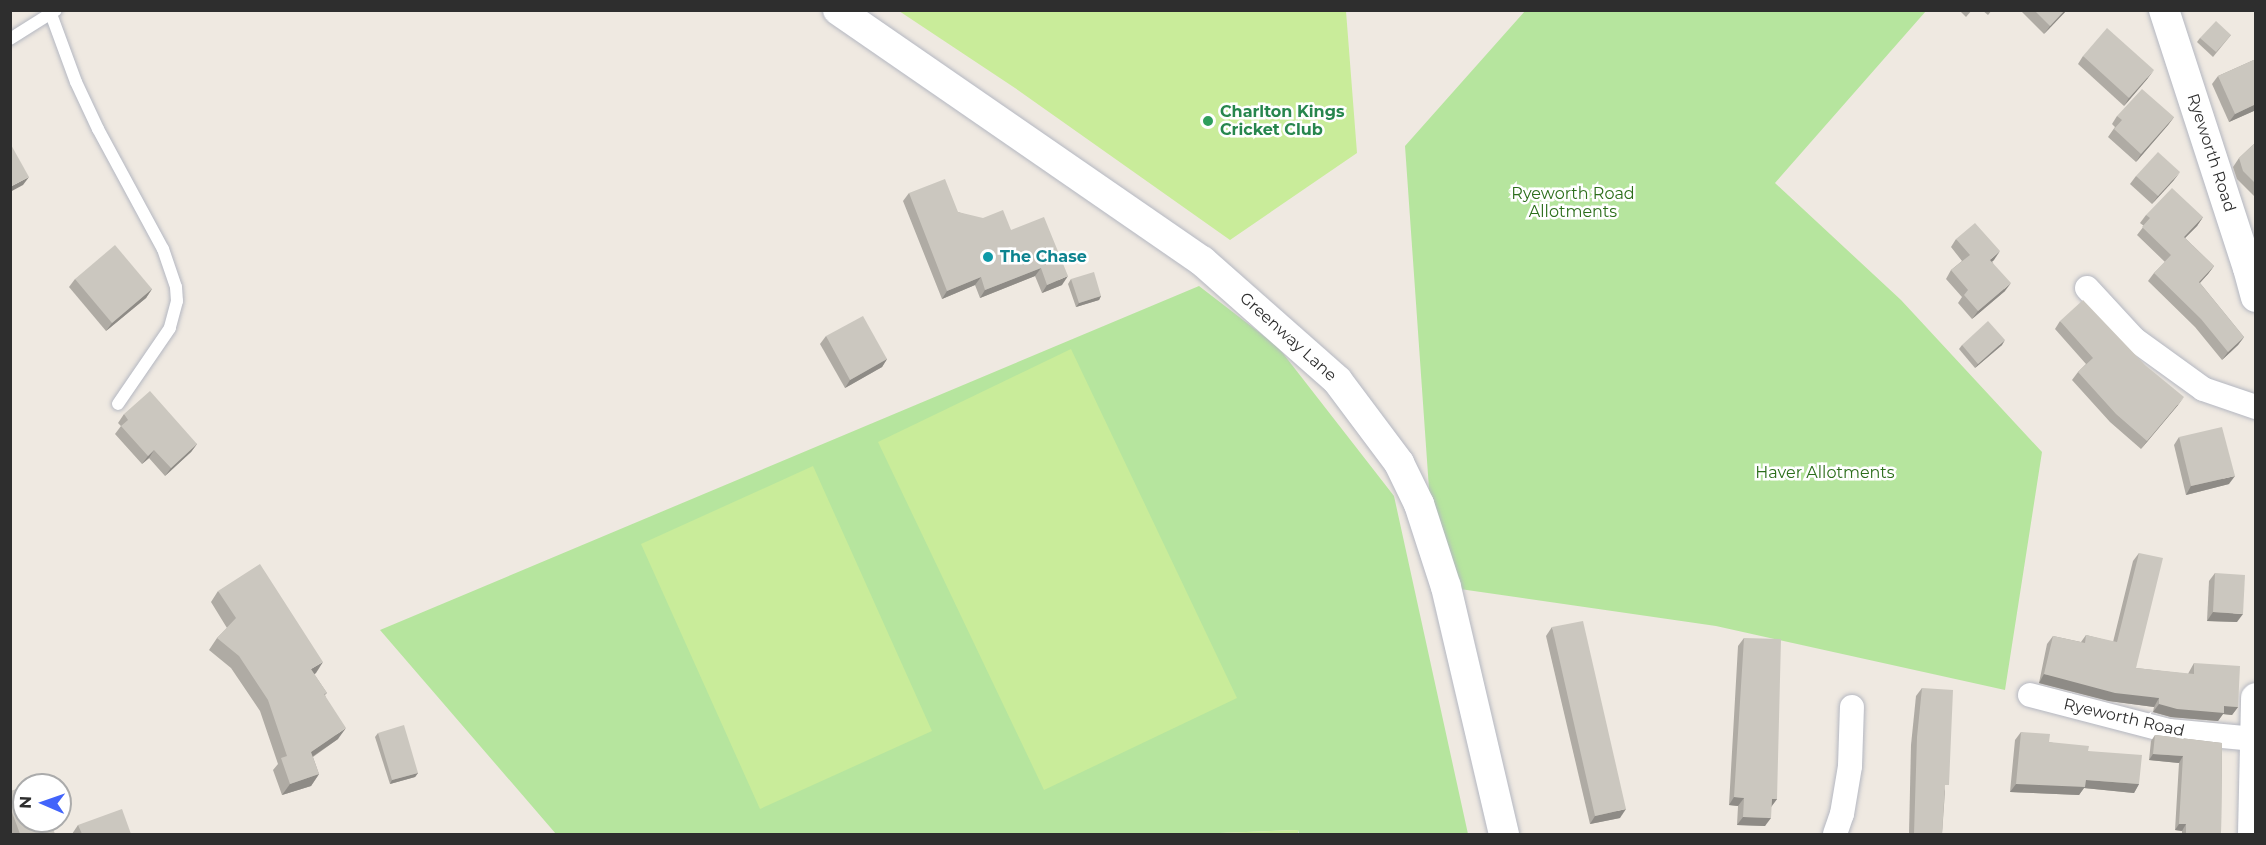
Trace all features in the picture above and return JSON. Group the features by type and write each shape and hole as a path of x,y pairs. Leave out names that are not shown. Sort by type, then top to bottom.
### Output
{"street":[{"name":"Greenway Lane","path":"838,10 1202,261 1337,380 1399,463 1419,504 1446,587 1504,834"},
{"name":"Ryeworth Road","path":"2164,10 2256,297"},
{"path":"2087,288 2134,339 2203,389 2256,407"},
{"name":"Ryeworth Road","path":"2030,695 2169,731 2255,739"},
{"path":"2253,834 2256,698"},
{"path":"1835,834 1842,814 1850,766 1852,707"}],"lane":[{"path":"10,39 54,12 76,82 98,129 163,249 176,287 177,301 170,328 118,404"}],"green space":[{"name":"Charlton Kings Cricket Club","path":"899,11 1346,11 1357,153 1230,240 1015,88"},
{"path":"1525,11 1926,11 1775,183 1901,300 2042,452 2005,690 1716,626 1446,587 1433,546 1405,146"},
{"path":"1199,286 1278,347 1394,496 1468,834 1299,834 1298,830 1194,834 556,834 380,630"},
{"path":"1071,349 1237,698 1044,790 878,442"},
{"path":"813,466 932,731 760,809 641,544"},
{"path":"1298,830 1298,834 1194,834"}],"building":[{"path":"2034,10 2065,10 2050,26"},
{"path":"2216,21 2231,35 2216,52 2200,38"},
{"path":"2107,28 2154,70 2129,98 2083,56"},
{"path":"2256,59 2256,104 2235,114 2218,76"},
{"path":"2142,89 2174,117 2141,154 2114,129 2122,120 2117,116"},
{"path":"2256,142 2256,184 2243,171 2239,158"},
{"path":"10,143 29,177 10,187"},
{"path":"2158,152 2180,172 2158,196 2136,176"},
{"name":"The Chase","path":"945,179 958,212 983,218 1003,210 1011,230 1044,217 1068,276 1047,285 1041,268 985,290 981,277 947,291 909,193"},
{"path":"2172,188 2203,217 2184,237 2214,266 2199,282 2244,337 2228,352 2201,319 2154,273 2171,255 2142,227 2150,218 2146,215"},
{"path":"1975,223 2000,251 1990,260 2011,283 1978,311 1964,295 1968,290 1951,270 1970,255 1956,239"},
{"path":"115,245 152,289 112,323 75,279"},
{"path":"1094,272 1101,296 1079,303 1071,279"},
{"path":"2083,300 2145,365 2184,397 2147,441 2116,414 2078,372 2093,358 2060,321"},
{"path":"863,316 887,359 850,380 826,336"},
{"path":"1988,321 2005,340 1978,364 1962,345"},
{"path":"150,391 197,444 171,468 154,450 148,456 121,426 128,420 124,414"},
{"path":"2222,427 2235,476 2191,486 2179,437"},
{"path":"2139,553 2163,558 2136,668 2194,674 2194,663 2240,666 2238,707 2224,706 2224,713 2177,709 2159,704 2159,698 2115,693 2044,674 2053,636 2085,643 2086,635 2117,642"},
{"path":"260,564 323,662 311,669 346,728 311,752 319,774 290,784 281,758 287,756 268,700 239,656 217,638 236,618 218,591"},
{"path":"2215,573 2245,575 2243,614 2213,612"},
{"path":"1583,621 1626,809 1595,816 1552,627"},
{"path":"1744,638 1781,639 1777,799 1772,799 1771,818 1743,817 1744,798 1734,797"},
{"path":"1922,688 1953,690 1949,785 1945,785 1942,834 1914,834 1917,737"},
{"path":"404,725 418,773 392,780 378,733"},
{"path":"2021,732 2050,734 2049,742 2089,746 2088,751 2142,755 2139,784 2086,780 2085,787 2016,784"},
{"path":"2155,735 2222,743 2221,834 2186,834 2186,824 2179,824 2183,756 2153,754"},
{"path":"12,790 12,812 10,807 10,791"},
{"path":"122,809 131,834 82,834 78,825"},
{"path":"20,833 55,834 20,834"}],"place":[{"name":"Charlton Kings Cricket Club","path":"1208,121"},
{"name":"The Chase","path":"988,257"}],"park label":[{"name":"Ryeworth Road Allotments","path":"1573,203"},
{"name":"Haver Allotments","path":"1825,473"}]}
